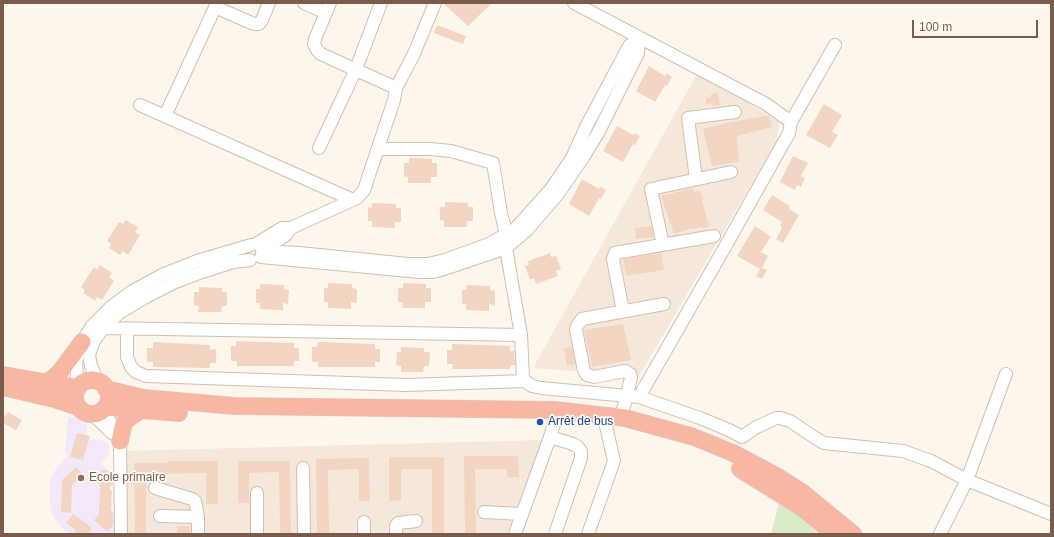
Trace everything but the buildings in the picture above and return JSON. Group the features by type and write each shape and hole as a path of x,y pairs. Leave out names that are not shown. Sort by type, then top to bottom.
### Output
{"highway":[{"path":"47,383 59,372 82,342"},
{"path":"3,375 79,387"},
{"path":"95,409 75,398 79,387 88,381 144,398 234,406 555,410 621,418 694,437 733,453 780,478 803,493 853,534"},
{"path":"95,409 109,398 102,385"},
{"path":"3,387 95,409 141,410 234,416 555,420 622,428 654,435 690,447 741,469 801,507 834,534"},
{"path":"120,440 124,423 141,410"}],"street":[{"path":"165,116 216,5 254,24 259,24 269,3"},
{"path":"304,3 328,8 314,39 314,44 321,54 396,88"},
{"path":"319,148 356,69 381,3"},
{"path":"102,385 91,366 89,354 94,341 103,328 119,313 173,283 233,262 257,251 286,235 291,228 357,198 364,190 379,149 394,100 396,88 413,56 435,3"},
{"path":"574,3 766,104 791,122"},
{"path":"79,387 76,362 82,342 92,326 111,307 131,292 164,274 197,261 257,251 300,253 408,264 428,264 445,260 489,244 506,234 515,228 551,189 572,158 587,125 629,46 639,37"},
{"path":"257,251 420,272 433,272 506,248 527,230 558,194 584,156 598,133 638,53 639,37"},
{"path":"639,397 789,133 791,122 835,45"},
{"path":"140,105 353,200"},
{"path":"696,179 688,118 735,112"},
{"path":"379,149 430,149 451,151 493,163 506,234 506,248 521,335 523,378 525,381 532,386 541,388 639,397 700,418 742,437"},
{"path":"663,244 651,189 731,172"},
{"path":"623,311 613,259 614,255 617,253 663,244 714,236"},
{"path":"621,418 631,376 627,371 594,377 585,373 576,330 578,323 582,319 664,304"},
{"path":"103,328 521,335"},
{"path":"127,328 127,357 131,367 136,372 146,376 406,385 525,381"},
{"path":"940,534 967,480 1006,374"},
{"path":"95,409 120,440 121,534"},
{"path":"733,453 742,437 755,428 776,418 780,418 790,421 824,443 902,451 931,461 967,480 1051,514"},
{"path":"515,534 555,420"},
{"path":"588,534 614,461 606,426"},
{"path":"550,437 573,444 581,451 581,458 555,534"},
{"path":"303,468 304,534"},
{"path":"155,488 195,501 198,517 198,534"},
{"path":"257,493 257,534"},
{"path":"484,512 522,514"},
{"path":"160,516 198,517"},
{"path":"396,534 396,526 398,523 416,521"}],"shaded area":[{"path":"698,72 779,122 777,141 639,376 533,368"},
{"name":"Ecole primaire","path":"68,417 88,419 86,439 103,440 109,444 109,454 101,464 113,475 104,487 105,506 115,514 114,534 68,534 52,515 50,504 50,481 53,473 68,455 65,452"},
{"path":"543,440 507,534 122,534 121,451"}],"green space":[{"path":"779,503 789,506 818,534 771,534"}],"place":[{"name":"Arrêt de bus","path":"540,422"},
{"name":"Ecole primaire","path":"81,478"}]}
